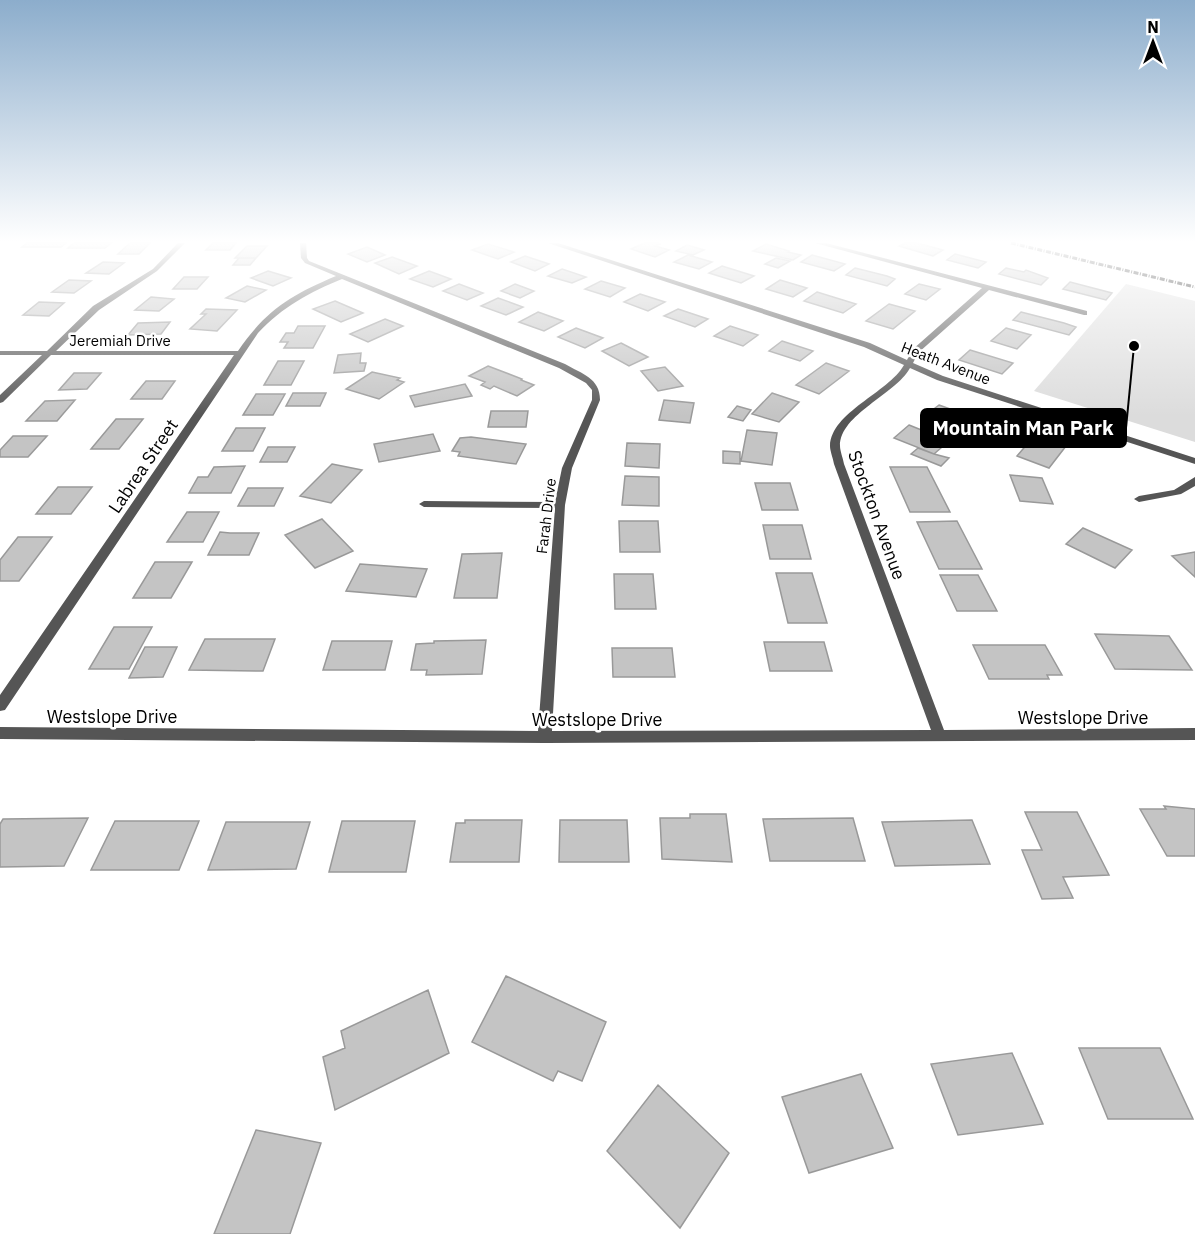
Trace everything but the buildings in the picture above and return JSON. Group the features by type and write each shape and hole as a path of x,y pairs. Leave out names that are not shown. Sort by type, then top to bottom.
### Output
{"street":[{"path":"0,400 96,308 108,301"},
{"name":"Labrea Street","path":"0,706 240,353 270,313 290,301"},
{"name":"Farah Drive","path":"402,301 562,366 589,381 596,390 596,400 567,468 560,505 545,737"},
{"name":"Heath Avenue","path":"731,301 842,336 940,378 1195,461"},
{"name":"Stockton Avenue","path":"940,736 839,464 835,446 838,432 846,421 901,377 915,352 973,301"},
{"path":"1034,301 1084,314"},
{"name":"Jeremiah Drive","path":"0,352 240,353"},
{"path":"1139,499 1171,494 1192,485 1195,480"},
{"path":"424,504 560,505"},
{"name":"Westslope Drive","path":"0,733 545,737 1195,734"}],"shaded area":[{"path":"1112,301 1195,301 1195,442 1034,391"}],"place":[{"name":"Mountain Man Park","path":"1134,346"}]}
